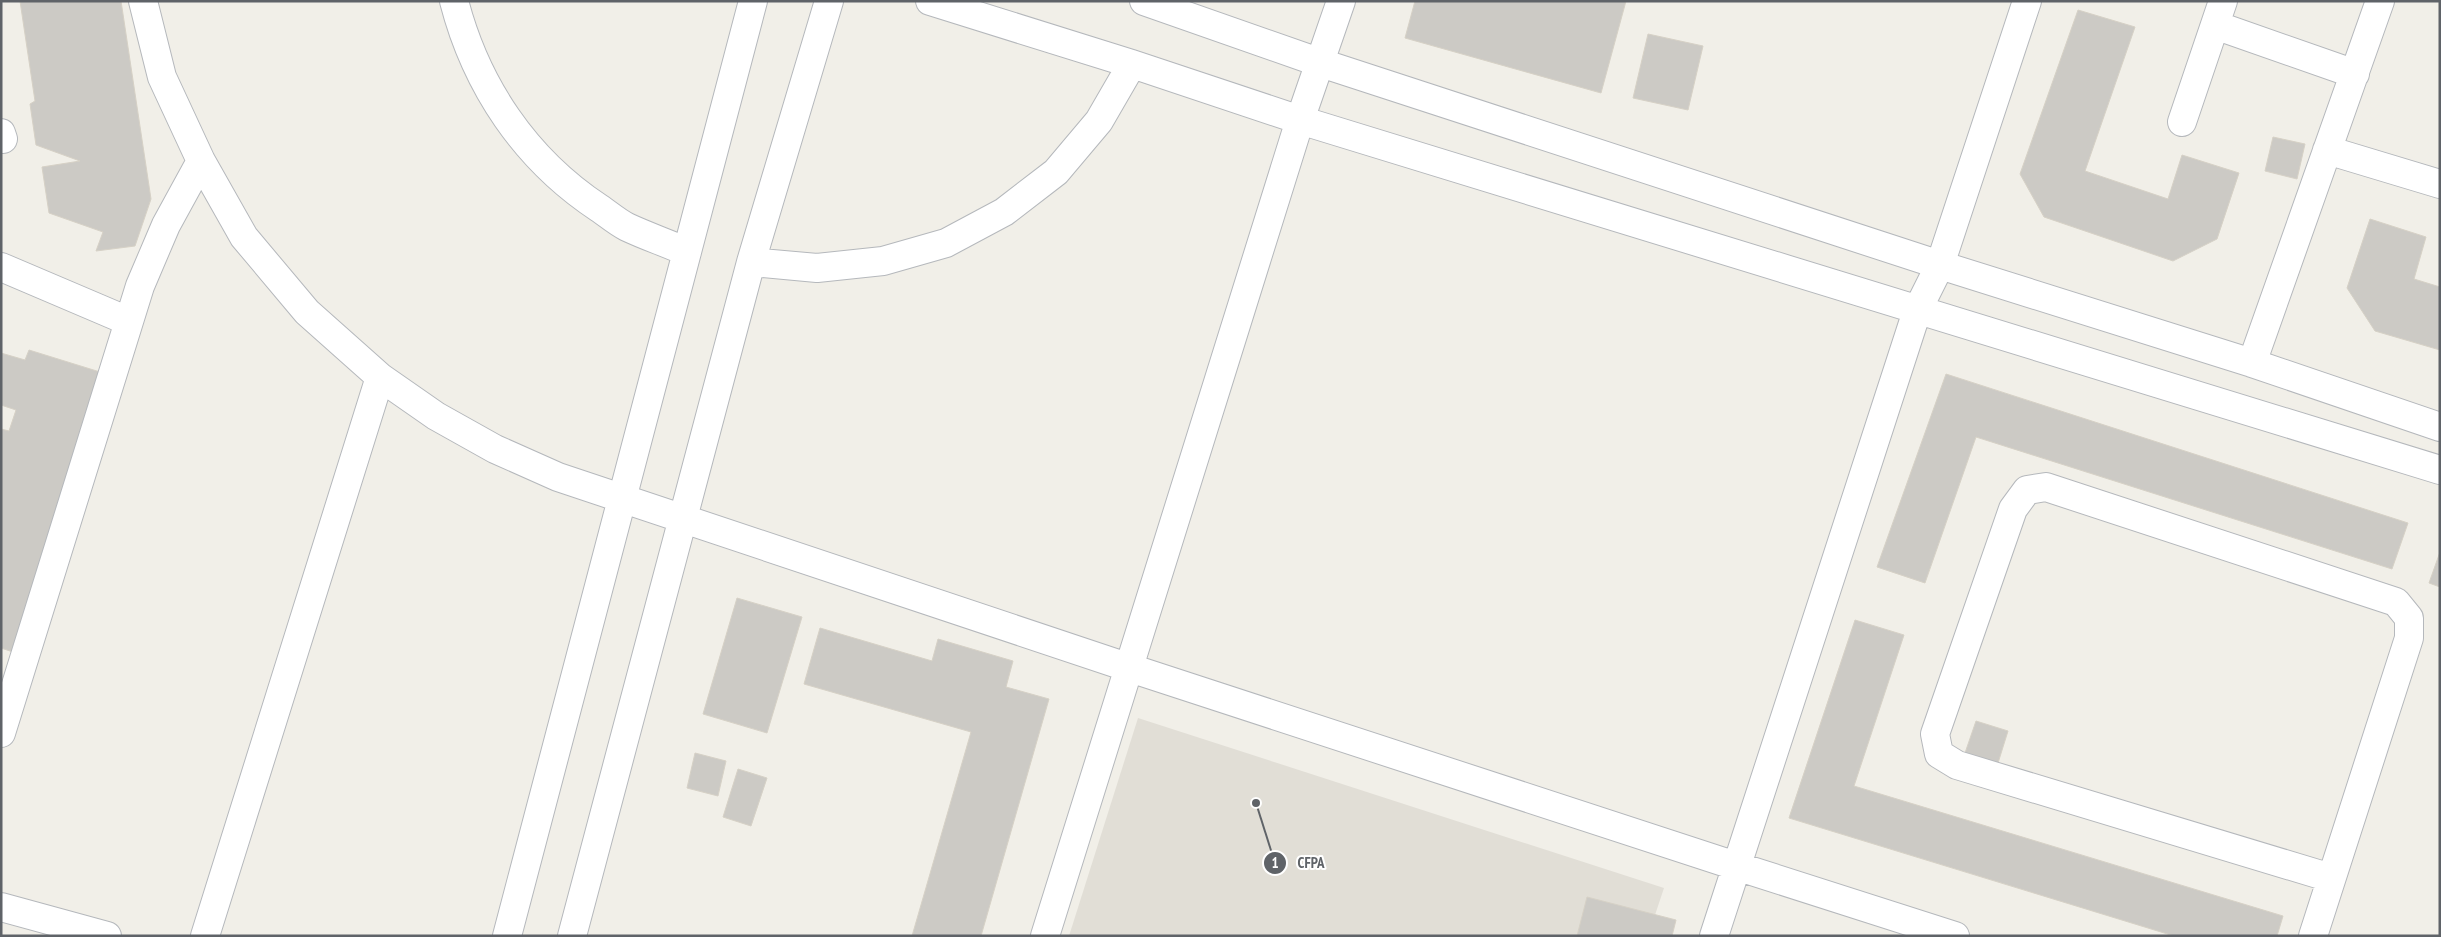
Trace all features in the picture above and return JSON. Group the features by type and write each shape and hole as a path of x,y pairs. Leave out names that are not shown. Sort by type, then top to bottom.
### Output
{"street":[{"path":"143,1 162,77 201,161 244,237 307,312 380,377 436,416 495,449 558,477 684,517 1130,668 1955,936"},
{"path":"454,1 463,36 490,94 527,146 573,191 626,226 687,252"},
{"path":"507,936 578,674 622,498 753,1"},
{"path":"572,936 751,262 829,1"},
{"path":"930,1 1132,64 1300,120 1916,311 2440,470"},
{"path":"1045,936 1300,120 1342,1"},
{"path":"1714,936 1916,311 1940,265 2027,1"},
{"path":"2252,363 2380,1"},
{"path":"1150,2 1321,63 1940,265 2252,363 2440,427"},
{"path":"2182,122 2219,13 2355,74"},
{"path":"751,262 817,268 883,261 954,238 1004,212 1056,172 1099,121 1132,64"},
{"path":"2327,150 2440,184"},
{"path":"1,733 128,321 153,252 201,161"},
{"path":"1,267 128,321"},
{"path":"205,936 380,377"},
{"path":"2313,936 2409,638 2409,618 2396,602 2046,487 2027,490 2012,509 1935,734 1939,754 1956,764 2331,878"},
{"path":"1,906 107,936"}],"shaded area":[{"path":"1138,718 1664,888 1648,936 1069,936"}],"building":[{"path":"20,1 121,1 151,199 135,246 96,251 103,232 49,213 42,167 80,161 36,145 30,104 35,101"},
{"path":"1415,1 1626,1 1601,93 1405,38"},
{"path":"2078,10 2135,27 2085,171 2168,199 2182,155 2239,173 2217,239 2173,261 2044,217 2020,174"},
{"path":"1648,34 1703,46 1688,110 1633,98"},
{"path":"2273,137 2305,144 2297,179 2265,171"},
{"path":"2370,219 2426,237 2414,279 2440,287 2440,350 2375,331 2347,288"},
{"path":"29,350 100,372 16,653 1,648 1,429 9,431 16,410 1,405 1,353 25,360"},
{"path":"1946,374 2408,523 2392,569 1976,437 1925,583 1877,567"},
{"path":"2440,552 2440,587 2429,583"},
{"path":"737,598 802,617 767,733 703,714"},
{"path":"1855,620 1904,635 1854,786 2283,916 2277,936 2174,936 1789,818"},
{"path":"820,628 932,661 938,639 1013,661 1006,687 1049,699 981,936 912,936 971,732 804,684"},
{"path":"1976,721 2008,731 1998,763 1965,753"},
{"path":"695,753 726,761 718,796 687,788"},
{"path":"738,769 767,778 751,826 723,817"},
{"path":"1587,897 1676,920 1672,936 1577,936"}],"place":[{"name":"CFPA","path":"1256,803"}]}
